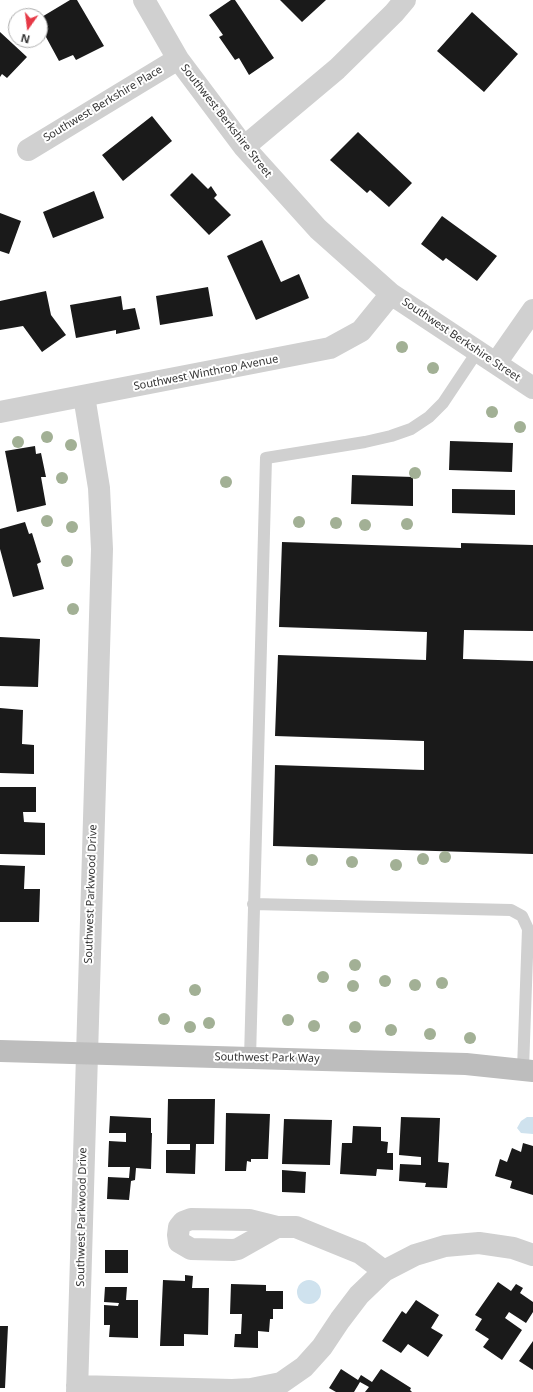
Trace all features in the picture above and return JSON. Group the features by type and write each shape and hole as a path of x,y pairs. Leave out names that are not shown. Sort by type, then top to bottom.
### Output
{"street":[{"name":"Southwest Berkshire Street","path":"144,0 178,58 244,147 318,229 391,294 533,388"},
{"path":"244,147 337,69 394,13 405,0"},
{"name":"Southwest Berkshire Place","path":"28,150 178,58"},
{"name":"Southwest Winthrop Avenue","path":"0,412 330,348 361,331 391,294"},
{"path":"496,363 533,310"},
{"name":"Southwest Parkwood Drive","path":"77,1389 102,549 99,488 84,396"},
{"name":"Southwest Park Way","path":"0,1051 466,1064 528,1070"},
{"path":"278,1227 296,1227 340,1244 360,1253 384,1271"},
{"path":"77,1389 232,1390 283,1388 322,1347 359,1295 384,1271 415,1255 445,1246 472,1243 513,1248 533,1256"}],"lane":[{"path":"250,1058 266,458 365,442 391,436 411,429 429,417 443,403 477,352"},
{"path":"253,904 511,910 522,916 528,929 528,1070"}],"water":[{"path":"527,1117 533,1117 533,1134 521,1133 517,1128 521,1121"},
{"path":"309,1280 318,1283 321,1292 318,1301 309,1304 300,1301 297,1292 300,1283"}],"building":[{"path":"70,0 77,0 104,46 76,60 73,55 59,61 48,41 48,13"},
{"path":"231,0 235,0 274,58 249,75 239,58 235,60 219,37 223,35 209,15"},
{"path":"280,0 326,0 302,22"},
{"path":"472,12 518,54 484,92 437,51"},
{"path":"0,32 8,39 8,48 17,48 27,57 7,78 2,74 0,77"},
{"path":"152,116 172,141 123,181 102,155"},
{"path":"358,132 412,183 389,207 370,190 367,193 330,160"},
{"path":"192,173 208,189 211,186 217,195 214,198 231,215 209,235 170,195"},
{"path":"94,191 104,218 53,238 43,212"},
{"path":"0,213 21,221 9,254 0,251"},
{"path":"442,216 497,256 477,281 446,258 443,261 421,244"},
{"path":"262,240 281,282 299,274 309,298 256,320 227,256"},
{"path":"208,287 213,316 160,325 156,296"},
{"path":"46,291 51,315 66,335 42,352 23,326 0,330 0,301"},
{"path":"121,296 123,310 135,308 140,329 116,334 116,330 76,338 70,305"},
{"path":"450,441 513,443 512,472 449,470"},
{"path":"35,446 36,454 41,453 46,477 41,477 46,505 17,512 5,451"},
{"path":"352,475 413,477 413,506 351,504"},
{"path":"452,489 515,490 515,515 452,513"},
{"path":"25,522 29,534 32,533 41,562 37,564 44,589 13,597 0,549 0,529"},
{"path":"282,542 461,548 461,543 533,545 533,631 464,630 463,659 533,661 533,854 273,846 275,765 424,770 424,741 275,736 278,655 426,660 427,632 279,627"},
{"path":"0,637 40,639 38,687 0,686"},
{"path":"0,708 23,710 22,744 34,745 34,774 0,773"},
{"path":"0,787 36,787 36,812 23,812 24,822 45,823 45,855 0,854"},
{"path":"0,865 25,866 24,889 40,889 39,922 0,922"},
{"path":"168,1099 215,1099 214,1144 196,1144 195,1174 166,1173 166,1150 190,1150 190,1144 167,1144"},
{"path":"226,1113 270,1114 268,1159 251,1159 251,1162 247,1161 246,1171 225,1171"},
{"path":"110,1116 151,1118 151,1169 136,1168 135,1180 131,1181 129,1200 107,1199 108,1177 129,1178 130,1167 108,1167 109,1141 126,1142 126,1133 109,1133"},
{"path":"401,1117 440,1118 438,1162 449,1163 447,1188 425,1187 426,1183 399,1181 400,1164 421,1165 421,1157 399,1155"},
{"path":"284,1119 332,1120 330,1165 282,1164"},
{"path":"353,1126 381,1127 381,1141 388,1142 387,1153 393,1153 393,1170 377,1169 376,1176 340,1174 342,1143 352,1143"},
{"path":"523,1143 533,1146 533,1195 510,1188 512,1181 495,1176 500,1159 507,1162 512,1148 521,1152"},
{"path":"282,1170 306,1172 305,1193 282,1192"},
{"path":"105,1250 128,1250 128,1273 105,1273"},
{"path":"185,1275 193,1276 192,1288 209,1288 208,1335 184,1334 184,1346 160,1346 163,1280 185,1281"},
{"path":"498,1282 511,1291 516,1284 523,1288 520,1293 533,1302 533,1312 526,1323 509,1312 505,1318 522,1330 502,1360 483,1347 489,1339 475,1330 482,1319 475,1315"},
{"path":"231,1284 266,1285 266,1291 283,1291 283,1309 273,1309 273,1319 270,1319 269,1332 258,1331 258,1348 234,1347 235,1334 241,1334 242,1314 230,1314"},
{"path":"105,1287 127,1287 126,1300 138,1300 138,1338 109,1337 110,1325 104,1325 104,1305 118,1306 119,1303 104,1302"},
{"path":"416,1300 439,1315 431,1328 443,1335 428,1357 408,1344 401,1353 382,1341 402,1311 406,1314"},
{"path":"0,1326 8,1326 5,1388 0,1388"},
{"path":"533,1341 533,1370 519,1361"},
{"path":"341,1369 358,1380 361,1375 372,1382 381,1369 411,1388 410,1390 412,1392 365,1392 369,1387 360,1382 354,1392 336,1392 329,1388"}]}
